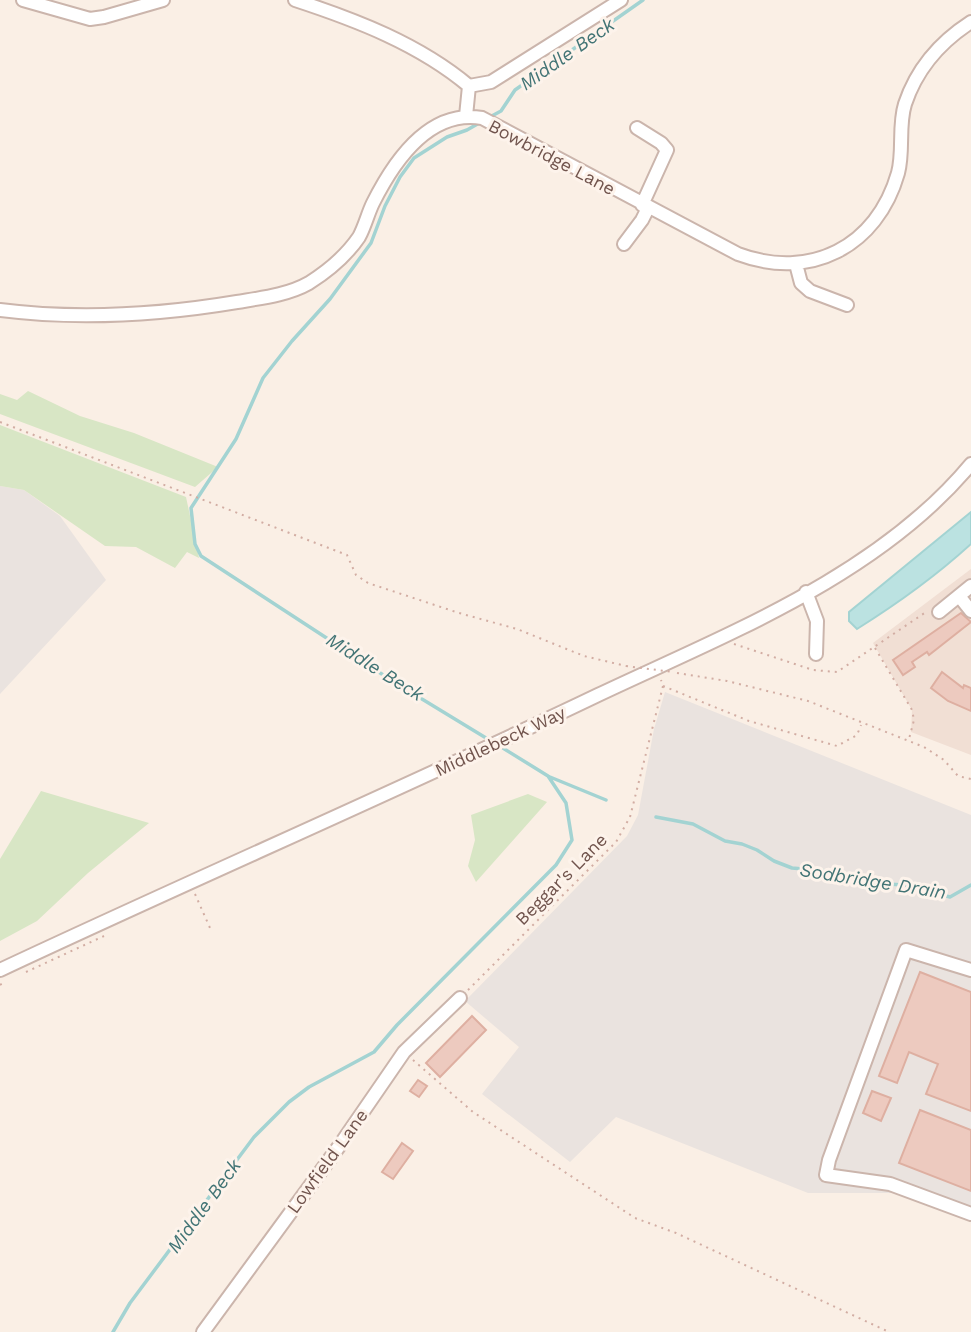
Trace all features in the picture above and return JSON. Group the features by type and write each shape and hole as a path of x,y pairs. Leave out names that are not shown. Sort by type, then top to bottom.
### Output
{"street":[{"path":"23,0 90,19 163,0"},
{"path":"295,0 361,24 416,50 447,68 468,86"},
{"path":"468,86 491,82 621,0"},
{"name":"Bowbridge Lane","path":"0,310 33,314 110,316 222,305 270,297 306,285 347,253 360,234 389,173 411,146 433,127 452,118 466,116 482,118 738,254 759,262 796,264 812,261 854,242 872,225 886,205 899,170 905,105 918,75 934,50 971,22"},
{"path":"466,116 468,86"},
{"path":"624,244 642,220 667,150 637,128"},
{"path":"796,264 801,283 810,291 847,305"},
{"name":"Middlebeck Way","path":"0,970 507,739 774,611 857,564 923,512 971,464"},
{"path":"933,612 971,586"},
{"path":"806,592 817,621 816,654"},
{"path":"959,596 971,611"},
{"path":"971,970 906,950 829,1160 826,1175 890,1184 971,1214"},
{"name":"Lowfield Lane","path":"203,1332 340,1145 404,1052 460,998"}],"path":[{"path":"0,422 347,555 356,575 368,583 458,613 517,629 584,656 626,666 727,681 808,701 909,740 935,753 958,776 971,779"},
{"path":"729,643 829,673 846,668 933,612"},
{"path":"875,648 912,710 914,720 909,740"},
{"path":"659,676 663,686 749,721 837,746 857,735 862,724"},
{"name":"Beggar's Lane","path":"460,998 617,842 630,817 663,686"},
{"path":"195,894 210,928"},
{"path":"404,1052 473,1112 635,1219 676,1233 889,1332"}],"shaded area":[{"path":"0,486 24,490 60,516 106,580 0,694"},
{"path":"971,569 971,755 911,732 912,710 873,643"},
{"path":"665,692 971,815 971,1220 893,1193 808,1193 616,1117 570,1162 482,1094 519,1047 465,1001 627,836 638,815 654,729"}],"green space":[{"path":"28,391 80,416 134,433 218,467 195,487 0,414 0,394 17,400"},
{"path":"0,425 186,497 199,558 187,552 175,568 136,547 105,546 24,490 0,486"},
{"path":"41,791 149,823 88,873 37,921 0,941 0,859"},
{"path":"528,794 547,802 476,882 468,866 475,840 471,815"}],"water":[{"path":"971,512 971,544 916,589 857,629 849,621 849,612"}],"building":[{"path":"961,613 971,622 929,655 927,652 912,662 915,667 903,675 893,660"},
{"path":"942,672 963,688 964,685 971,688 971,711 948,701 931,688"},
{"path":"920,972 971,992 971,1111 926,1094 938,1064 909,1052 897,1083 879,1076"},
{"path":"472,1016 486,1030 440,1077 426,1063"},
{"path":"418,1080 427,1086 419,1097 410,1091"},
{"path":"872,1091 891,1098 881,1121 863,1113"},
{"path":"920,1110 971,1130 971,1191 899,1163"},
{"path":"402,1143 413,1151 393,1179 382,1172"}],"waterway":[{"name":"Middle Beck","path":"488,118 501,111 515,90 643,0"},
{"name":"Middle Beck","path":"481,122 447,137 414,158 400,177 385,206 371,243 330,299 263,378 236,439 191,508 195,544 201,556 394,682 491,741"},
{"name":"Middle Beck","path":"113,1332 130,1303 254,1137 289,1102 309,1087 374,1052 397,1025 556,865 572,840 566,803 548,776 498,745"},
{"name":"Sodbridge Drain","path":"550,777 606,800"},
{"name":"Sodbridge Drain","path":"656,817 693,824 725,841 757,850 792,868 827,871 869,883 905,885 950,897 971,885"}]}
